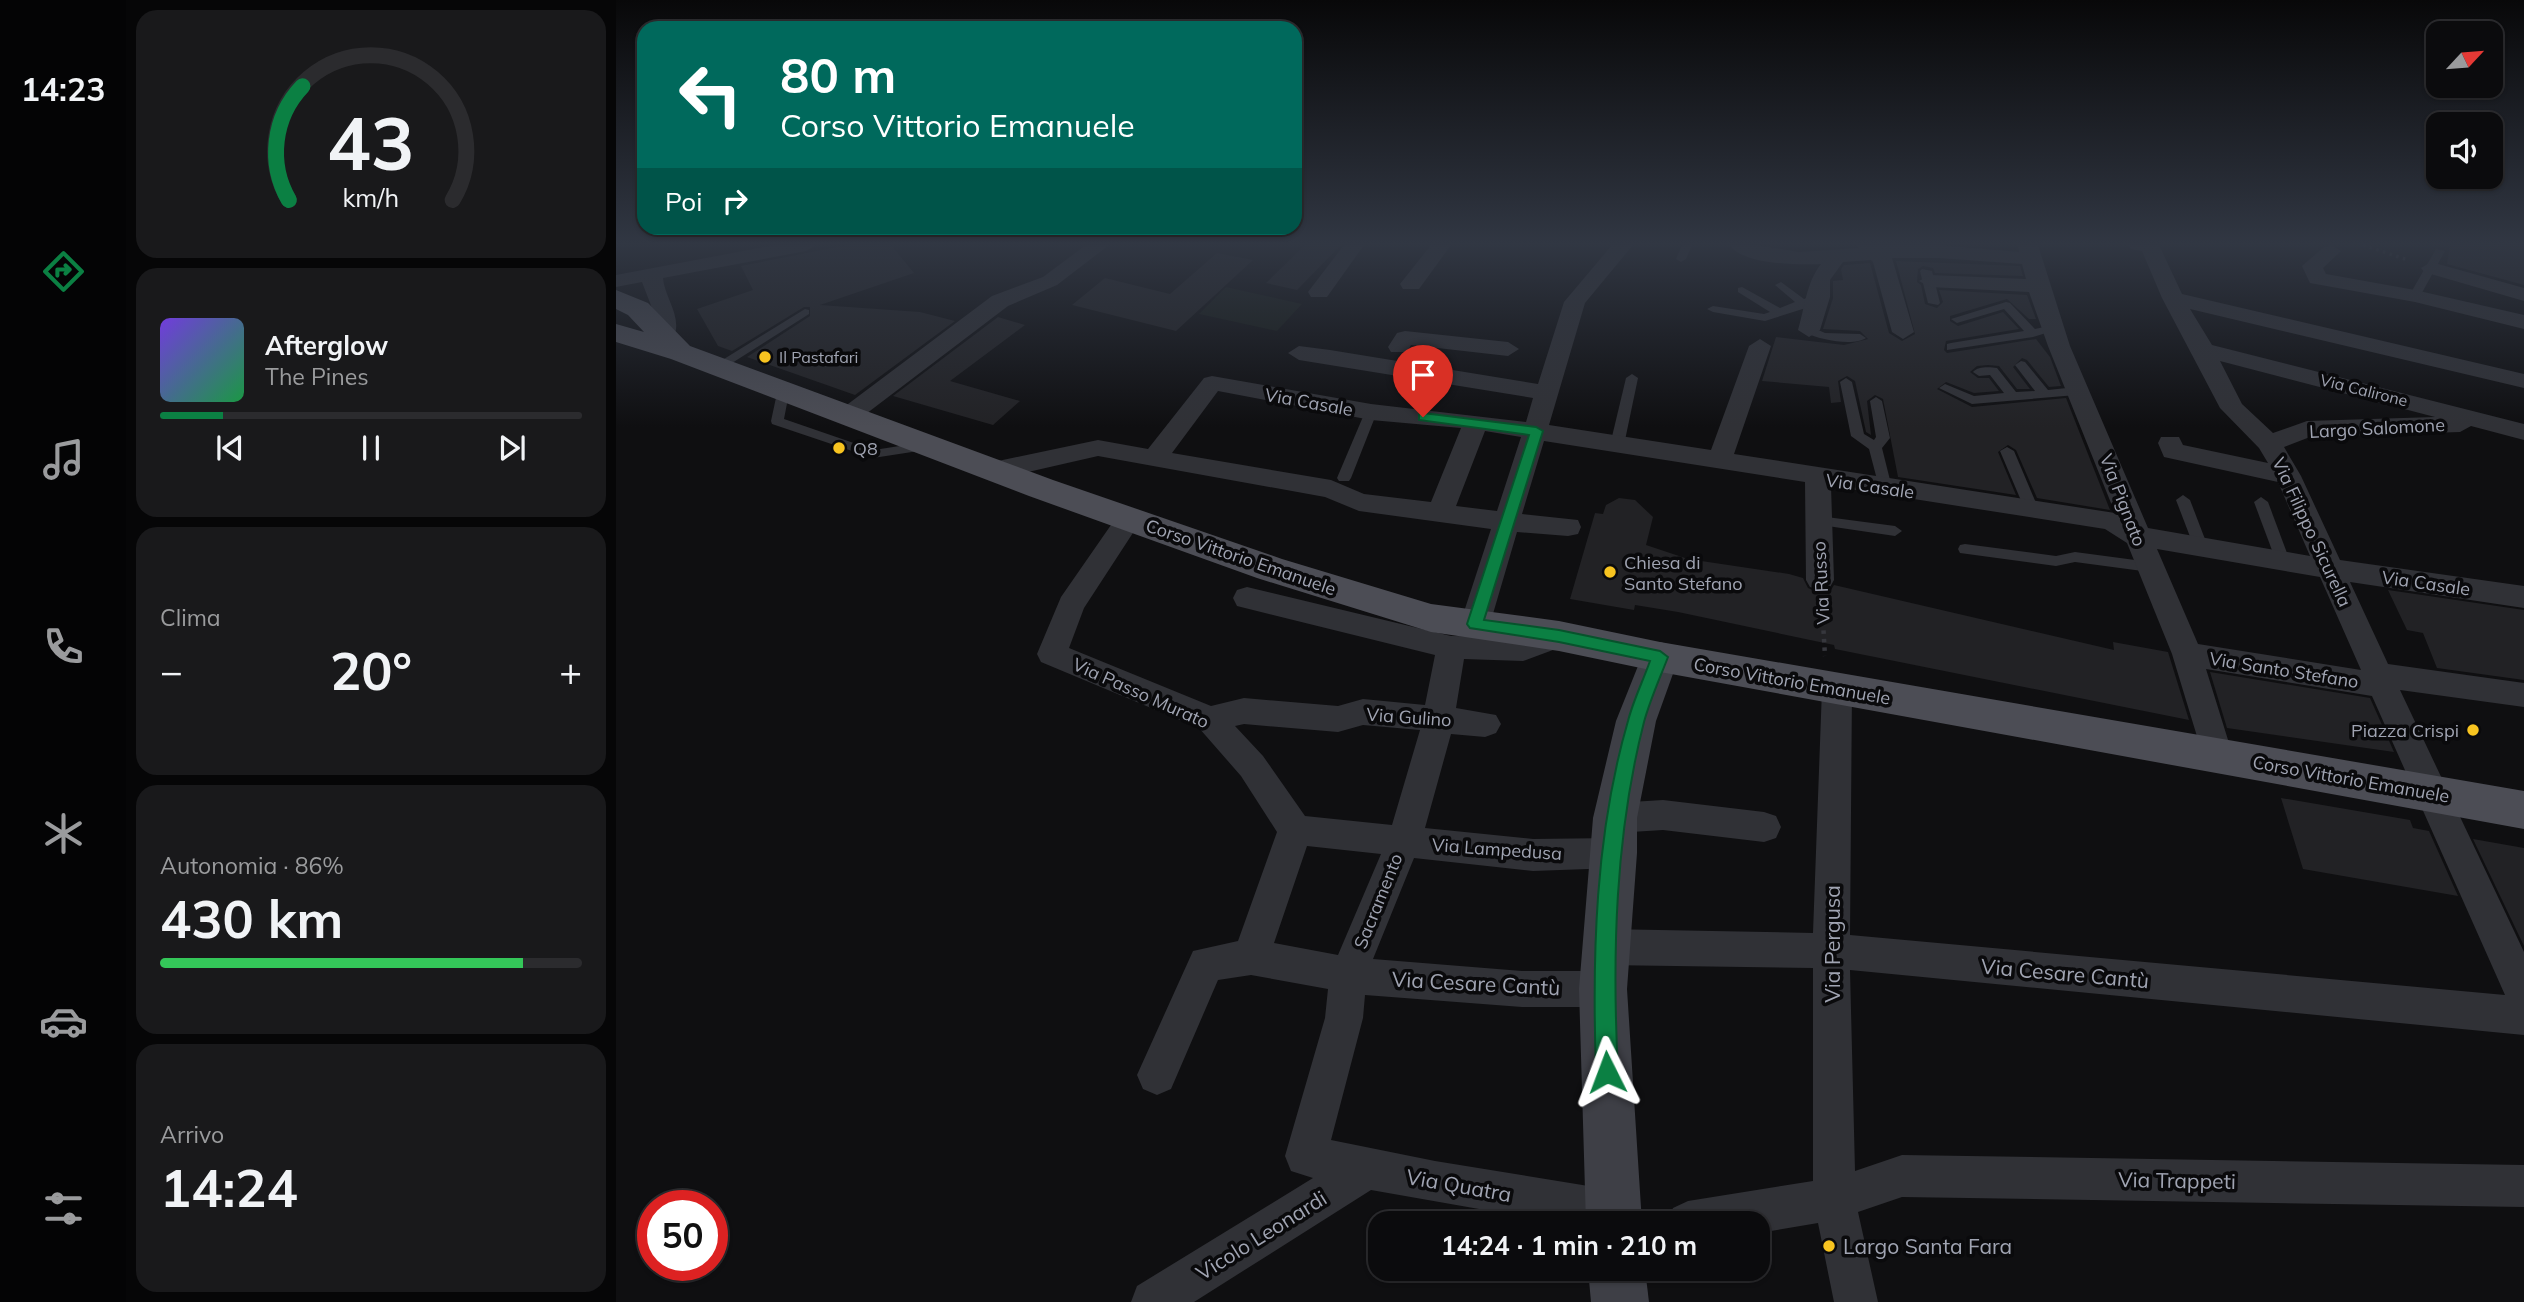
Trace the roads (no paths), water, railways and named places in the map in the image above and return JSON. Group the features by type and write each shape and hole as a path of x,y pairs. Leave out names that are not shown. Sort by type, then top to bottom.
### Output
{"main road":[{"path":"632,306 672,344"},
{"name":"Corso Vittorio Emanuele","path":"616,333 672,344 717,367 783,393 1270,569 1431,618 1463,636 1559,636 1660,657 2524,810"},
{"path":"1614,1211 1604,968 1615,836 1636,721 1660,657"},
{"path":"1618,1281 1619,1302"}],"street":[{"path":"662,306 672,344"},
{"path":"849,415 994,306"},
{"name":"Sacramento","path":"1306,1156 1344,1017 1348,975 1403,843 1463,636 1508,522 1574,306"},
{"path":"1809,330 1812,306"},
{"path":"1896,306 1903,331"},
{"name":"Via Pignato","path":"2040,306 2043,331 2097,433 2136,536 2187,654 2217,756"},
{"name":"Via Filippo Sicurella","path":"2177,306 2232,408 2269,443 2288,476 2378,680 2435,794 2524,994"},
{"path":"2206,306 2524,381"},
{"path":"2456,306 2524,322"},
{"path":"1399,347 1405,338 1508,349"},
{"path":"1719,462 1760,346"},
{"name":"Via Calirone","path":"2203,350 2524,432"},
{"path":"1299,353 1391,365 1473,383 1546,393"},
{"name":"Via Casale","path":"1156,456 1212,383 1371,412 1476,422 1818,478 2112,521 2136,536 2330,569 2524,597"},
{"path":"1439,514 1476,422"},
{"name":"Largo Salomone","path":"2269,443 2307,429 2488,423"},
{"path":"2170,443 2173,451 2288,476"},
{"path":"998,470 1098,448 1156,456 1331,489 1359,502 1439,514 1568,527"},
{"name":"Via Russo","path":"1818,478 1820,580"},
{"name":"Via Passo Murato","path":"1129,519 1071,605 1052,654 1210,719 1252,766 1295,830"},
{"path":"1247,598 1463,636"},
{"name":"Via Santo Stefano","path":"2187,654 2378,680 2524,695"},
{"name":"Via Pergusa","path":"1832,688 1834,1199 1856,1302"},
{"name":"Via Gulino","path":"1210,719 1244,710 1338,719 1363,712 1485,724"},
{"name":"Via Lampedusa","path":"1295,830 1533,855 1615,836 1663,815 1764,827"},
{"path":"1251,957 1295,830"},
{"name":"Via Cesare Cantù","path":"1157,1075 1206,964 1251,957 1348,975 1522,989 1604,968 1831,951 2524,1016"},
{"name":"Via Quatra","path":"1306,1156 1584,1211"},
{"name":"Vicolo Leonardi","path":"1153,1302 1368,1168"},
{"name":"Via Trappeti","path":"1761,1211 1834,1199 1902,1176 2524,1186"}],"lane":[{"path":"1771,306 1780,315"},
{"path":"1713,309 1765,318 1801,306"},
{"path":"1957,319 2003,306"},
{"path":"2007,306 2043,331"},
{"path":"717,367 805,312"},
{"path":"1809,330 1823,336 1860,338"},
{"path":"1951,347 2043,331"},
{"path":"2021,365 2045,394"},
{"path":"1979,372 1993,371 2013,397"},
{"path":"1617,445 1632,378"},
{"path":"1846,382 1858,436 1875,447 1885,488"},
{"path":"1944,388 1972,400 2076,391"},
{"path":"783,393 777,421 873,454 930,445"},
{"path":"1875,447 1883,438 1876,401"},
{"path":"1344,478 1371,412"},
{"path":"2007,451 2032,510"},
{"path":"2183,500 2201,547"},
{"path":"2261,502 2283,561"},
{"path":"1819,521 1895,531"},
{"path":"1965,549 2056,561 2075,557 2150,567"}],"place":[{"name":"Il Pastafari","path":"765,357"},
{"name":"Q8","path":"839,448"},
{"name":"Chiesa di Santo Stefano","path":"1610,572"},
{"name":"Piazza Crispi","path":"2473,730"},
{"name":"Largo Santa Fara","path":"1829,1246"}]}
